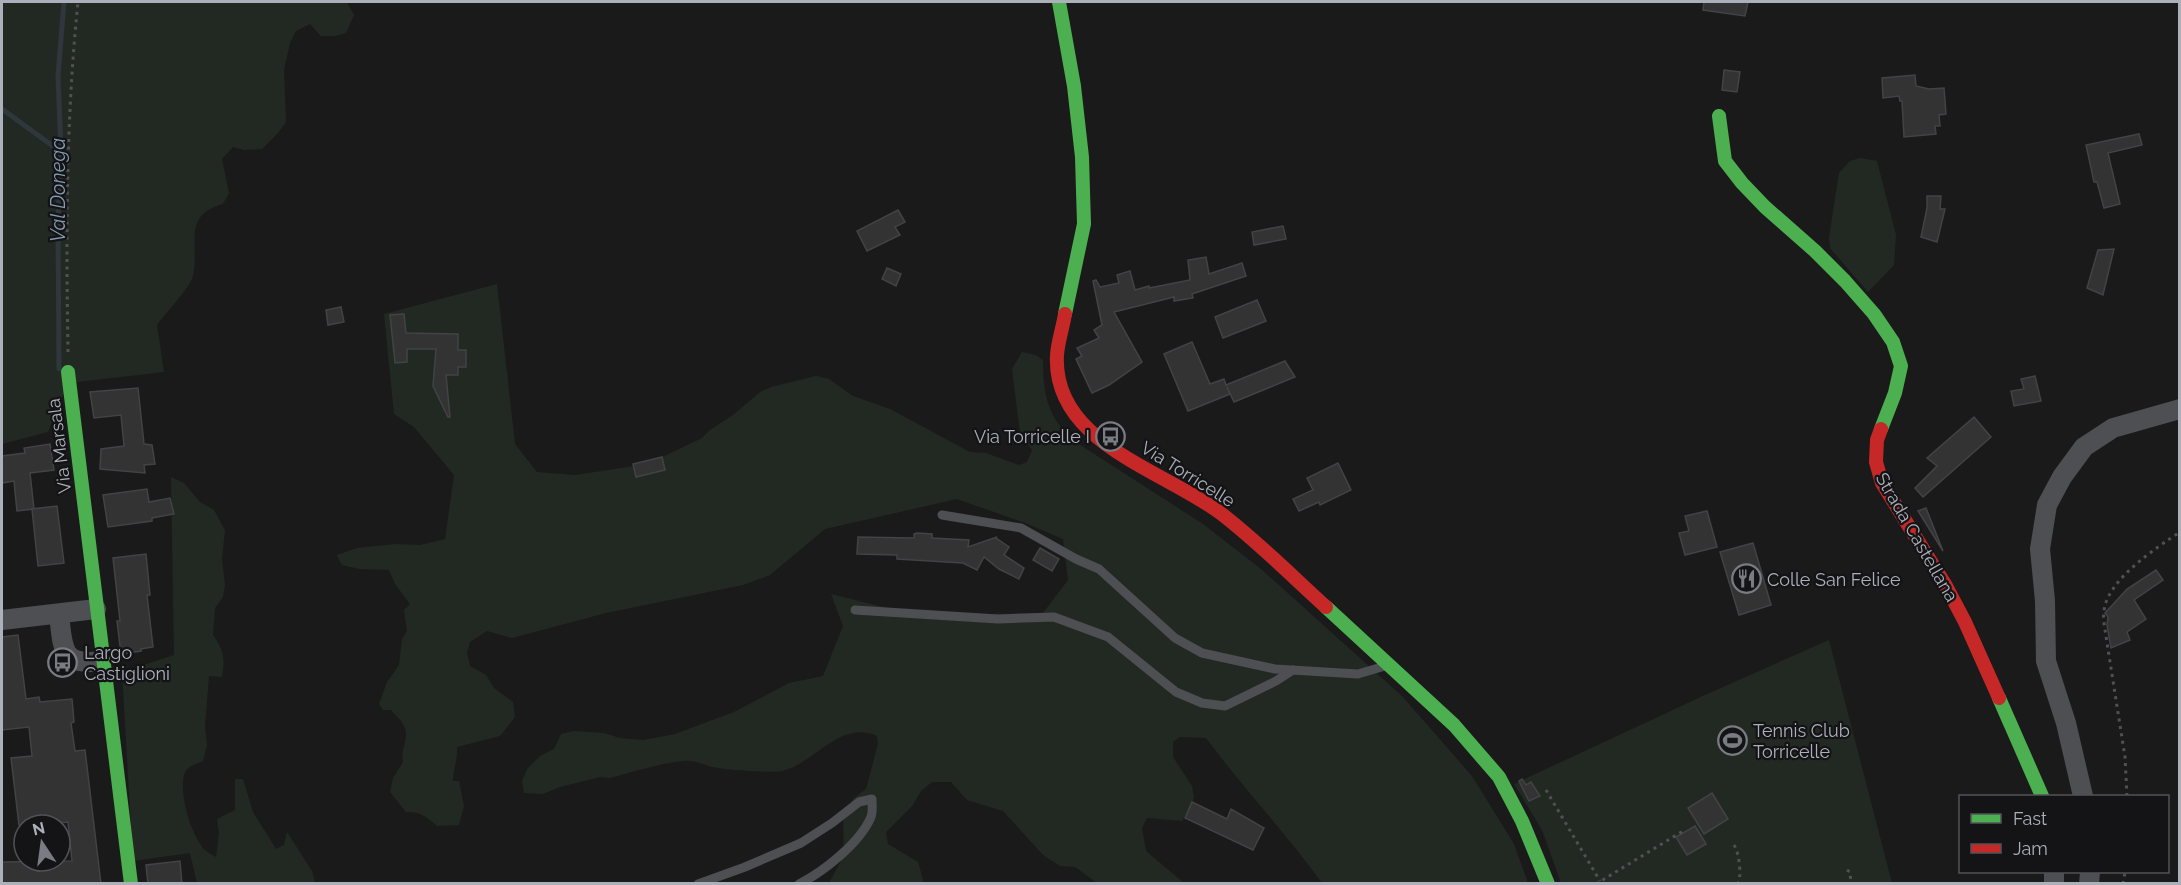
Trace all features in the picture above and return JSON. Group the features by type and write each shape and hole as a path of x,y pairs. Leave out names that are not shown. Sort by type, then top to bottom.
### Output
{"street":[{"name":"Via Torricelle","path":"1059,2 1074,86 1082,157 1084,213 1084,224 1058,356 1061,386 1072,412 1096,436 1133,462 1222,514 1454,725 1499,777 1522,821 1548,884"},
{"name":"Strada Castellana","path":"1719,116 1725,161 1765,207 1845,281 1874,314 1893,342 1901,366 1895,393 1877,440 1876,462 1882,483 1946,586 1965,622 2042,795"},
{"name":"Via Marsala","path":"68,372 131,884"},
{"path":"2083,795 2066,723 2046,661 2045,601 2040,549 2047,505 2062,477 2084,447 2113,428 2180,409"},
{"path":"2,620 96,609"},
{"path":"58,614 63,648 68,656 80,662 102,661"}],"lane":[{"path":"942,515 1021,528 1076,559 1100,569 1176,638 1202,653 1275,669 1358,674 1390,665"},
{"path":"855,610 998,620 1054,617 1108,637 1176,692 1202,703 1225,706 1293,670"},
{"path":"698,884 801,843 859,802 872,799 871,816 856,838 836,859 798,884"}],"path":[{"name":"Via Marsala","path":"68,372 66,244 71,69 78,2"},
{"path":"2127,795 2125,758 2106,640 2104,609 2117,583 2146,555 2180,532"},
{"path":"1546,790 1598,882 1683,831"},
{"path":"1734,845 1738,850 1741,878 1738,884"},
{"path":"1847,870 1850,872 1851,884"}],"shaded area":[{"path":"2,2 347,2 354,15 346,33 321,36 310,24 296,31 290,43 284,69 286,122 262,149 244,150 233,147 222,159 229,193 223,204 209,209 196,225 192,279 157,325 164,372 68,383 48,432 2,444"},
{"path":"1860,158 1877,161 1896,235 1894,265 1868,292 1830,248 1829,237 1839,173 1850,161"},
{"path":"497,284 515,444 537,472 575,475 648,464 702,438 760,392 816,376 829,379 853,396 890,409 970,452 986,453 1019,465 1027,462 1032,450 1020,433 1012,369 1022,352 1036,355 1043,360 1048,403 1056,421 1071,439 1203,524 1261,569 1402,696 1472,776 1514,844 1528,883 1322,883 1206,738 1180,737 1173,742 1173,757 1192,786 1194,798 1182,821 1147,818 1142,828 1146,851 1184,883 1097,883 1075,867 1060,866 1043,855 1003,811 967,800 951,782 932,782 921,791 913,805 886,832 888,844 918,862 924,883 829,883 844,855 843,813 854,798 866,789 878,744 877,736 864,732 851,733 839,738 794,767 782,771 731,770 683,761 610,778 600,777 560,787 543,794 524,793 522,781 527,769 540,756 554,749 561,734 574,731 604,733 620,738 643,740 675,734 734,712 789,683 823,676 843,626 831,594 915,615 1043,613 1068,580 1063,539 957,499 825,529 770,575 743,585 606,613 512,638 487,631 470,642 467,653 470,666 486,675 494,688 513,702 515,717 500,736 457,747 453,781 459,781 464,806 459,825 437,826 423,815 406,812 390,792 393,778 403,762 406,730 391,710 383,710 379,704 387,682 399,665 402,639 407,631 404,610 410,604 395,584 389,570 359,569 342,565 337,555 357,548 396,544 420,545 445,539 454,475 414,427 394,414 384,314"},
{"path":"171,477 184,483 200,502 214,510 225,530 222,559 225,585 223,597 215,608 213,635 221,650 223,671 222,677 209,676 205,727 207,745 203,761 189,768 184,775 183,793 191,824 204,849 216,857 219,833 217,819 235,810 235,779 243,779 253,812 276,849 284,845 287,832 312,871 315,883 197,883 190,853 133,861 122,672 174,655"},
{"name":"Tennis Club Torricelle","path":"1829,640 1892,883 1561,883 1542,830 1514,784"}],"building":[{"path":"1704,2 1748,2 1745,16 1703,10"},
{"path":"1724,70 1740,72 1737,92 1722,90"},
{"path":"1915,75 1916,86 1929,89 1944,88 1946,114 1939,115 1940,126 1935,126 1936,134 1904,137 1902,101 1899,96 1883,98 1882,78"},
{"path":"2139,134 2142,145 2108,153 2120,204 2104,208 2097,182 2094,182 2086,145"},
{"path":"1927,196 1941,196 1940,209 1945,209 1937,242 1921,237"},
{"path":"898,210 905,222 895,227 900,235 867,251 857,231"},
{"path":"1283,226 1286,239 1254,245 1252,232"},
{"path":"2114,249 2103,295 2087,288 2098,250"},
{"path":"1206,257 1209,274 1242,263 1246,276 1192,294 1193,298 1174,301 1174,297 1114,312 1142,362 1109,385 1092,393 1076,359 1082,356 1077,348 1099,338 1094,330 1102,325 1093,281 1096,280 1100,287 1119,283 1117,275 1130,271 1135,290 1190,280 1188,260"},
{"path":"887,268 901,274 896,286 882,279"},
{"path":"1257,300 1266,321 1223,338 1215,317"},
{"path":"341,307 344,322 328,325 326,310"},
{"path":"404,314 406,333 458,334 458,350 466,350 466,367 458,367 458,375 446,375 450,417 433,386 436,349 407,349 407,362 395,363 390,315"},
{"path":"1192,342 1210,384 1224,379 1226,385 1285,361 1295,377 1234,402 1227,387 1230,394 1188,411 1164,354"},
{"path":"2035,376 2041,401 2014,406 2011,391 2024,389 2021,379"},
{"path":"138,388 144,444 152,445 155,464 144,465 145,473 100,469 101,449 124,446 121,415 94,418 90,392"},
{"path":"1974,417 1991,437 1923,497 1915,488 1937,466 1927,458"},
{"path":"50,444 54,470 30,473 34,509 17,511 14,481 2,483 2,456 25,453 24,448"},
{"path":"662,457 665,470 636,477 633,464"},
{"path":"1338,463 1351,490 1320,505 1319,502 1299,511 1293,499 1313,490 1307,478"},
{"path":"147,489 149,502 170,498 174,514 152,518 152,521 108,527 103,495"},
{"path":"57,506 64,563 38,566 32,509"},
{"path":"1926,508 1943,551 1918,511"},
{"path":"1707,511 1717,547 1685,555 1679,533 1689,531 1685,516"},
{"path":"914,534 932,534 932,538 969,540 968,547 997,537 1009,547 1004,555 1024,568 1019,579 999,569 984,557 977,570 963,563 897,559 897,555 857,554 858,537 914,538"},
{"name":"Colle San Felice","path":"1753,543 1771,605 1739,615 1720,552"},
{"path":"1040,548 1059,559 1052,571 1033,560"},
{"path":"146,554 150,595 147,595 153,647 121,654 113,558"},
{"path":"2156,570 2163,580 2134,600 2146,619 2127,632 2130,640 2111,648 2108,617 2105,613 2127,589"},
{"path":"18,635 26,699 39,697 40,702 72,699 74,722 71,723 75,751 85,750 101,884 2,884 2,862 12,862 12,873 72,873 72,813 18,813 11,758 32,756 29,727 2,730 2,637"},
{"path":"1522,779 1526,785 1531,782 1540,796 1529,801 1519,781"},
{"path":"1712,793 1728,819 1704,834 1688,808"},
{"path":"1192,802 1227,819 1231,809 1264,828 1253,850 1185,818"},
{"path":"1695,826 1706,844 1687,855 1676,837"},
{"path":"180,861 182,884 148,884 146,865"}],"waterway":[{"name":"Val Donega","path":"59,369 58,223 61,152 58,76 64,2"},
{"path":"2,109 61,152"}],"traffic: fast":[{"path":"1059,2 1074,86 1082,157 1084,224 1065,314"},
{"path":"1719,116 1725,161 1765,207 1845,281 1874,314 1893,342 1901,366 1895,393 1881,429"},
{"path":"68,372 131,884"},
{"path":"1326,607 1454,725 1499,777 1522,821 1548,884"},
{"path":"1999,698 2042,795"}],"traffic: jam":[{"path":"1065,314 1057,355 1060,386 1073,411 1093,433 1117,452 1200,499 1223,515 1326,607"},
{"path":"1881,429 1877,440 1876,462 1882,483 1946,586 1999,698"}],"place":[{"name":"Via Torricelle I","path":"1111,436"},
{"name":"Colle San Felice","path":"1746,579"},
{"name":"Largo Castiglioni","path":"63,662"},
{"name":"Tennis Club Torricelle","path":"1732,740"}]}
